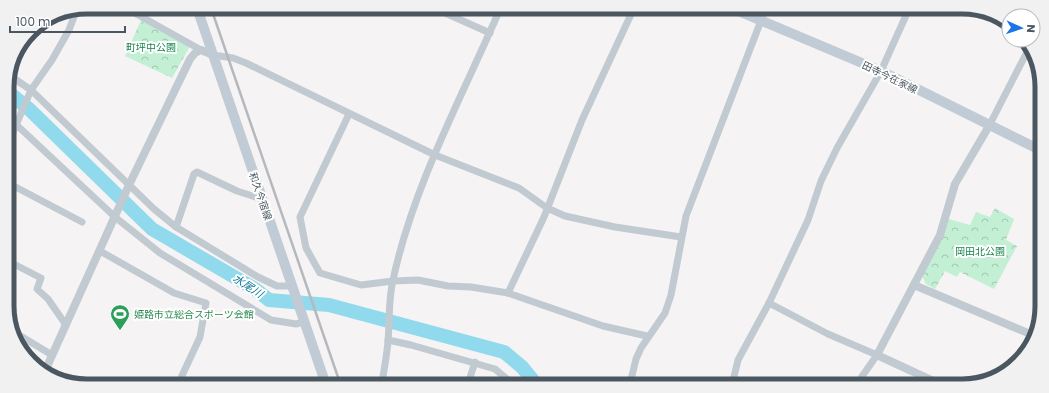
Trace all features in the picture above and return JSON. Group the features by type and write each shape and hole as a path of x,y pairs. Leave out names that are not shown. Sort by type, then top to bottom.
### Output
{"main road":[{"name":"和久今宿線","path":"199,14 323,379"},
{"name":"田寺今在家線","path":"746,14 881,71 1035,148"}],"street":[{"path":"137,14 202,50 213,55 233,58 436,155 519,188 547,208 565,216 615,227 681,237"},
{"path":"447,14 490,33"},
{"path":"383,379 388,340 388,311 392,281 406,228 436,155 498,14"},
{"path":"508,293 547,208 582,120 631,14"},
{"path":"631,379 636,359 647,336 665,313 671,294 686,216 763,14"},
{"path":"733,379 738,360 769,303 808,220 821,181 837,148 881,71 907,14"},
{"path":"14,132 31,90 52,60 69,30 75,15"},
{"path":"47,367 129,185 190,60 195,53 202,50"},
{"path":"860,379 877,356 940,235 955,184 989,126 1026,53"},
{"path":"15,79 31,90 154,209 176,227 258,277 277,286 291,286"},
{"path":"349,114 300,217 306,248 320,273 361,285 392,281 418,280 448,286 471,287 508,293 603,326 647,336"},
{"path":"14,121 115,217 160,253 271,320 296,324 304,322"},
{"path":"176,227 194,174 197,172 237,191 262,199"},
{"path":"14,186 82,222"},
{"path":"100,251 174,293 206,303 200,337 180,379"},
{"path":"14,264 41,278 38,289 48,298 66,325"},
{"path":"914,285 1029,333"},
{"path":"769,303 828,334 928,379"},
{"path":"21,336 52,355"},
{"path":"388,340 475,362 496,369 507,379"},
{"path":"470,379 475,362"}],"green space":[{"name":"町坪中公園","path":"141,20 188,45 189,48 172,78 125,56"},
{"name":"岡田北公園","path":"995,208 1014,219 1006,240 1017,246 994,289 960,272 957,277 945,271 935,289 926,284 922,276 949,219 970,225 976,212 990,217"}],"waterway":[{"name":"水尾川","path":"14,97 30,110 152,229 255,289 269,300 329,305 504,352 522,367 532,379"}],"railway":[{"path":"213,14 339,379"}],"place":[{"name":"姫路市立総合スポーツ会館","path":"120,331"}]}
